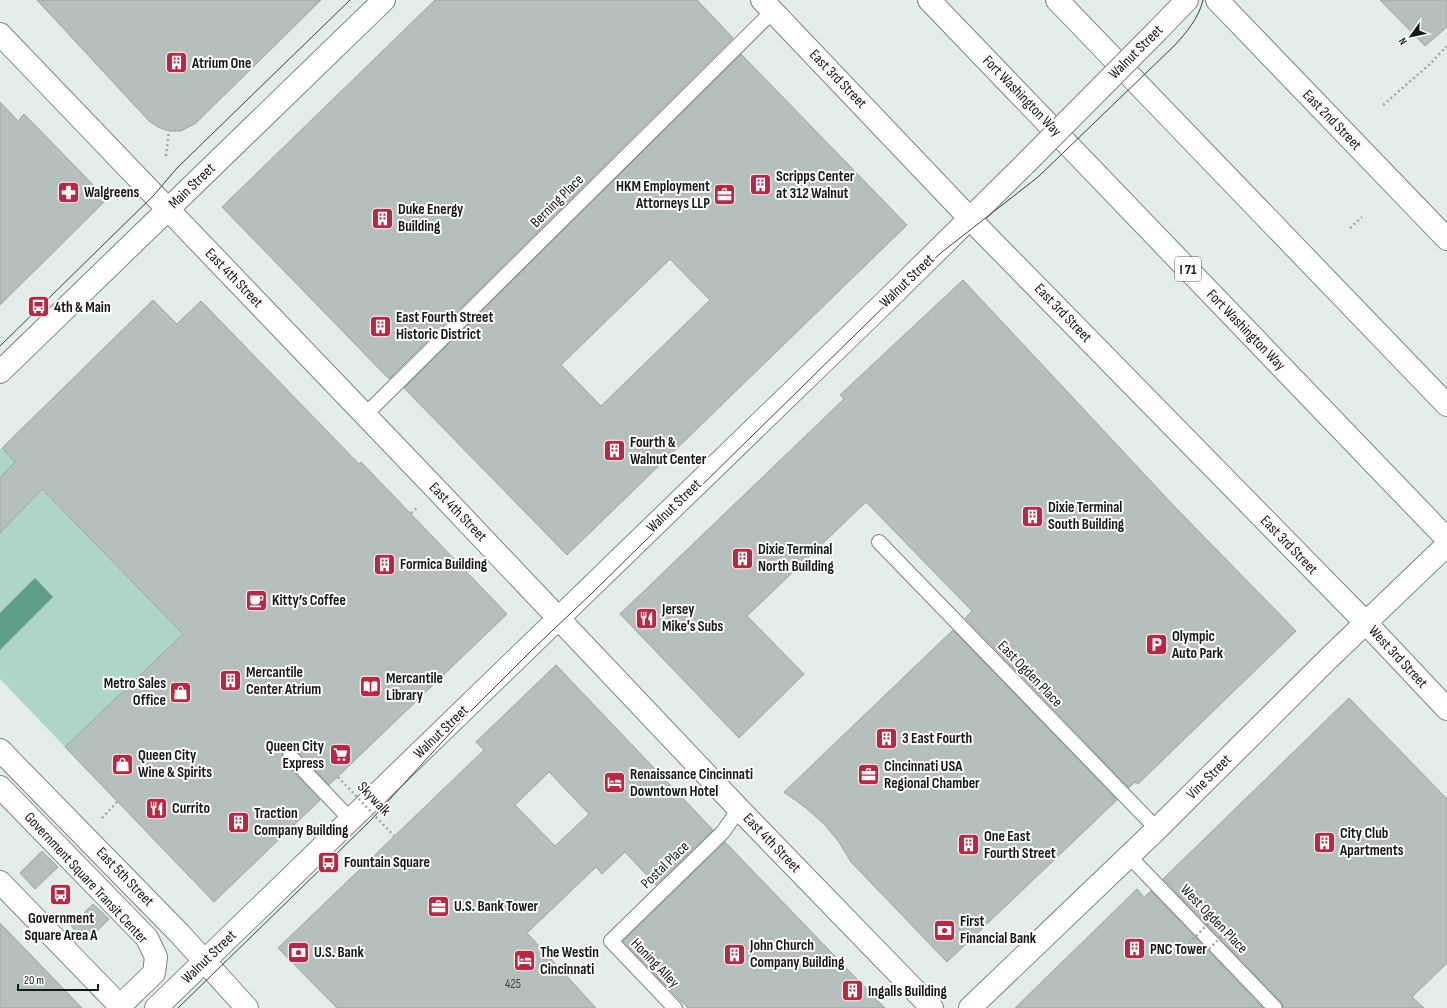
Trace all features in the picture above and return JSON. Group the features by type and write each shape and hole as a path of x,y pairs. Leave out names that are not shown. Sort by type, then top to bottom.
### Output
{"main road":[{"name":"Main Street","path":"0,372 384,0"},
{"name":"Fort Washington Way","path":"929,0 1447,539"},
{"path":"1057,0 1447,405"},
{"name":"Walnut Street","path":"156,1008 971,218 1187,0"},
{"name":"East 2nd Street","path":"1217,0 1447,239"},
{"name":"East 3rd Street","path":"768,6 971,218 1366,623"},
{"name":"East 4th Street","path":"0,34 365,415 739,809 932,1008"},
{"name":"Vine Street","path":"970,1008 1128,855 1157,829 1447,545"},
{"name":"West 3rd Street","path":"1366,623 1447,710"},
{"name":"East 5th Street","path":"0,750 179,933 247,1008"},
{"name":"Government Square Transit Center","path":"0,787 147,938 156,957 154,973 121,1007"}],"lane":[{"name":"Berning Place","path":"365,415 768,6"},
{"name":"East Ogden Place","path":"879,542 1157,829"},
{"path":"290,756 351,820"},
{"name":"Postal Place","path":"611,941 723,832 739,809"},
{"name":"West Ogden Place","path":"1128,855 1275,1008"},
{"path":"0,882 121,1007"},
{"name":"Honing Alley","path":"611,941 674,1008"}],"path":[{"path":"1383,105 1429,65 1447,46"},
{"path":"166,156 169,131"},
{"path":"1350,228 1362,217"},
{"name":"Skywalk","path":"338,777 394,836"},
{"path":"1189,943 1217,915"},
{"path":"1202,956 1228,930"}],"shaded area":[{"path":"2,448 183,634 65,747 0,679 0,449"},
{"path":"35,578 53,597 0,650 0,613"}],"building":[{"name":"Atrium One","path":"37,0 321,0 196,123 181,131 169,131 158,127 149,121"},
{"path":"435,0 697,0 733,38 389,379 222,207"},
{"path":"1380,0 1447,0 1447,27 1425,46"},
{"path":"741,54 907,225 567,555 404,388","holes":["670,259 710,300 601,406 561,365"]},
{"path":"0,102 18,121 24,114 107,199 0,305"},
{"path":"963,280 1174,506 1296,631 1138,784 1135,782 1129,788 965,618 972,611 866,502 747,616 804,674 739,738 620,614 844,399 840,395"},
{"path":"153,300 177,324 201,301 359,464 361,462 507,614 329,785 296,750 288,748 284,750 282,754 284,762 320,800 214,902 65,747 183,634 42,489 0,533 0,478 15,462 2,448"},
{"name":"One East Fourth Street","path":"953,630 1117,800 947,962 851,862 839,842 824,824 806,808 784,792"},
{"path":"556,665 713,830 656,885 625,852 602,874 596,867 527,933 596,1008 337,1008 278,948 484,750 476,742","holes":["549,772 589,814 555,846 515,805"]},
{"name":"City Club Apartments","path":"1349,698 1447,799 1447,963 1412,997 1424,1008 1283,1008 1281,1002 1163,879"},
{"path":"725,842 885,1008 688,1008 658,978 623,941"},
{"path":"42,851 58,867 35,889 20,873"},
{"name":"PNC Tower","path":"1137,889 1144,897 1151,891 1263,1008 1015,1008"},
{"path":"93,904 109,919 86,942 71,926"},
{"path":"0,923 82,1008 0,1008"}],"tram line":[{"path":"0,346 154,195 177,168 350,0"},
{"path":"178,1008 370,821 463,719 534,648 912,279 942,252 1038,177 1174,46 1195,19 1203,0"}],"place":[{"name":"Atrium One","path":"176,63"},
{"name":"Scripps Center at 312 Walnut","path":"761,185"},
{"name":"Walgreens","path":"68,192"},
{"name":"HKM Employment Attorneys LLP","path":"725,195"},
{"name":"Duke Energy Building","path":"383,218"},
{"name":"4th & Main","path":"39,307"},
{"name":"East Fourth Street Historic District","path":"381,326"},
{"name":"Fourth & Walnut Center","path":"615,451"},
{"name":"Dixie Terminal South Building","path":"1032,516"},
{"name":"Dixie Terminal North Building","path":"743,558"},
{"name":"Formica Building","path":"385,564"},
{"name":"Kitty’s Coffee","path":"256,600"},
{"name":"Jersey Mike's Subs","path":"646,618"},
{"name":"Olympic Auto Park","path":"1157,645"},
{"name":"Mercantile Center Atrium","path":"231,681"},
{"name":"Mercantile Library","path":"370,687"},
{"name":"Metro Sales Office","path":"181,692"},
{"name":"3 East Fourth","path":"887,738"},
{"name":"Queen City Express","path":"340,755"},
{"name":"Queen City Wine & Spirits","path":"123,764"},
{"name":"Cincinnati USA Regional Chamber","path":"869,775"},
{"name":"Renaissance Cincinnati Downtown Hotel","path":"614,783"},
{"name":"Currito","path":"157,808"},
{"name":"Traction Company Building","path":"239,822"},
{"name":"City Club Apartments","path":"1324,842"},
{"name":"One East Fourth Street","path":"969,845"},
{"name":"Fountain Square","path":"328,862"},
{"name":"Government Square Area A","path":"61,895"},
{"name":"U.S. Bank Tower","path":"439,906"},
{"name":"First Financial Bank","path":"945,930"},
{"name":"PNC Tower","path":"1135,949"},
{"name":"U.S. Bank","path":"299,952"},
{"name":"John Church Company Building","path":"735,954"},
{"name":"The Westin Cincinnati","path":"525,961"},
{"name":"Ingalls Building","path":"852,991"}]}
